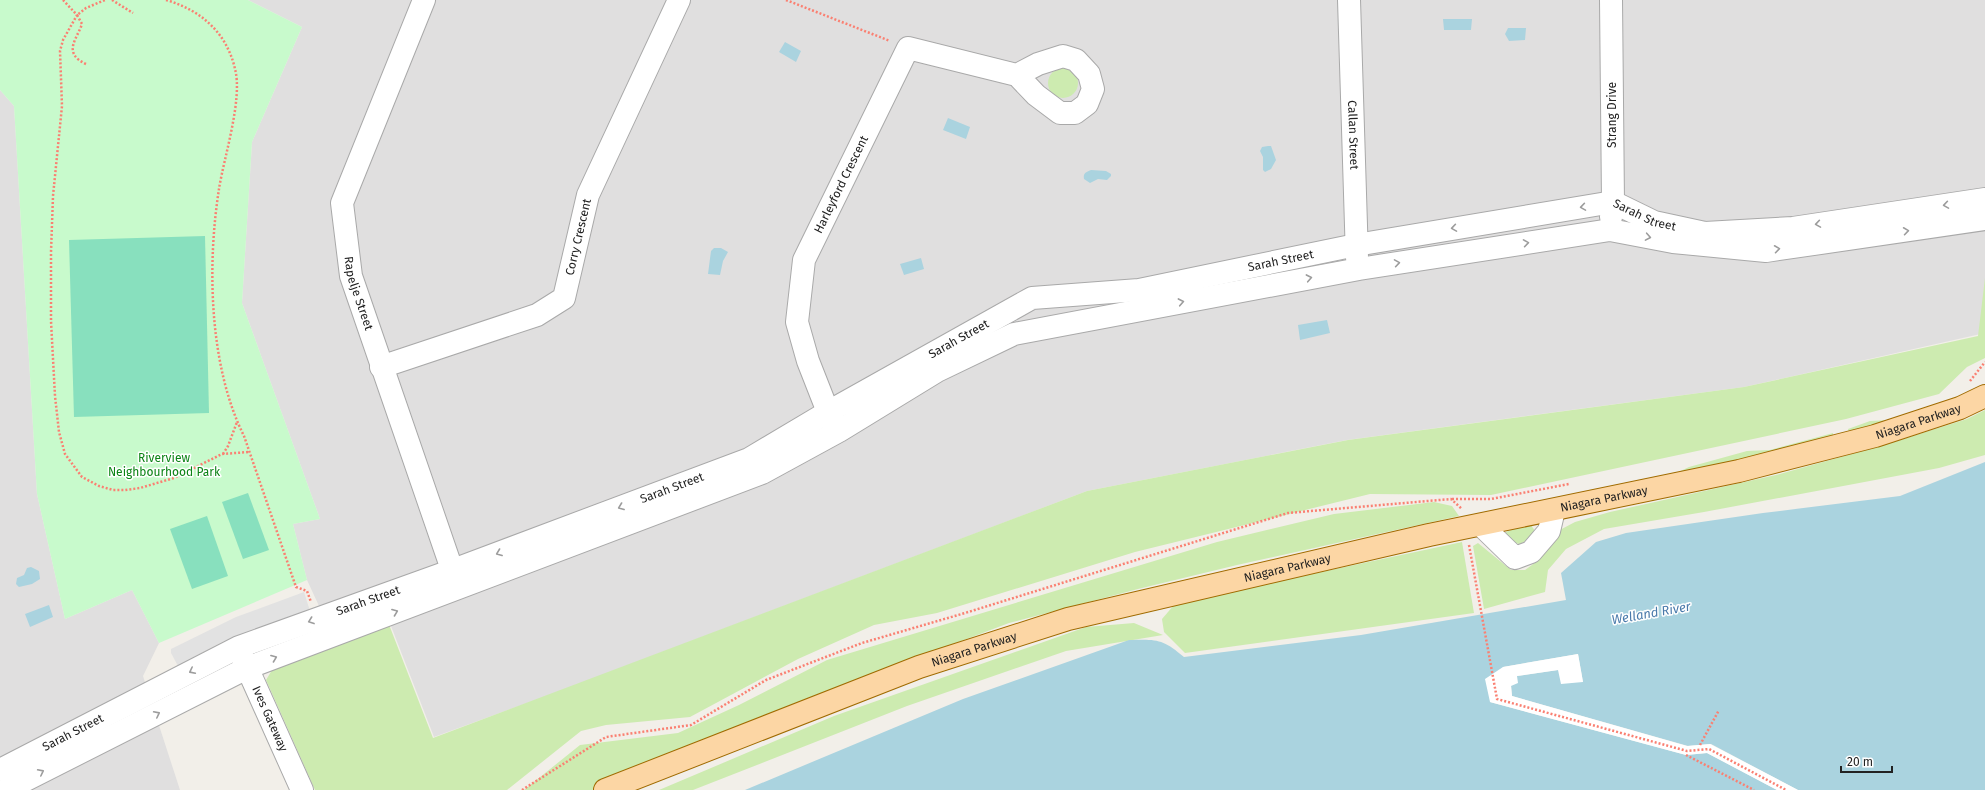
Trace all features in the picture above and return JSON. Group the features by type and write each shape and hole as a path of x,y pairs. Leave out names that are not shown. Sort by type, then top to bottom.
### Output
{"main road":[{"name":"Niagara Parkway","path":"605,790 919,667 1068,619 1183,591 1481,525 1739,472 1875,436 1960,408 1977,390"}],"street":[{"name":"Rapelje Street","path":"424,0 342,203 351,276 381,367 456,579"},
{"name":"Corry Crescent","path":"381,367 537,315 564,298 588,195 679,0"},
{"name":"Callan Street","path":"1350,0 1356,245 1358,269"},
{"name":"Strang Drive","path":"1610,230 1613,202 1611,0"},
{"path":"908,48 1017,75"},
{"name":"Harleyford Crescent","path":"839,431 828,412 808,361 797,322 804,260 908,48"},
{"name":"Sarah Street","path":"4,776 239,647 318,619 456,579 762,473 839,431 937,372 1014,334 1356,245 1613,202 1654,222 1705,233 1793,228 1985,199"},
{"name":"Sarah Street","path":"4,776 247,668 456,579 749,459 828,412 1032,298 1141,300 1358,269 1610,230 1673,242 1766,251 1985,219"},
{"path":"1481,525 1515,558 1531,552 1549,532 1554,510"},
{"name":"Ives Gateway","path":"239,647 302,790"}],"path":[{"path":"63,0 77,15 82,24 74,38 72,46 77,59 86,64"},
{"path":"105,0 77,15 63,40 60,51 62,106 53,196 51,321 55,396 61,442 71,464 82,477 99,486 113,490 140,488 174,478 222,454 249,452"},
{"path":"112,0 132,13"},
{"path":"166,0 181,4 202,16 217,31 231,57 236,75 237,94 219,189 213,266 218,349 237,422 244,436 296,587 307,591 318,619"},
{"path":"786,0 908,48"},
{"path":"1977,390 1985,362"},
{"path":"222,454 228,446 237,422"},
{"path":"1452,499 1491,499 1575,483"},
{"path":"1480,610 1497,700 1687,751 1709,749 1786,790"},
{"path":"1700,745 1719,710"},
{"path":"1686,755 1754,790"}],"shaded area":[{"path":"248,0 1985,0 1985,333 1744,387 1347,440 1087,491 552,694 434,737 391,626 337,645 307,580 293,524 320,519 242,303 252,142 302,27"},
{"path":"0,90 14,106 37,494 65,619 132,590 159,643 143,676 180,790 0,790"},
{"path":"304,592 310,611 222,642 178,666 171,653 171,649 236,617"}],"green space":[{"name":"Riverview Neighbourhood Park","path":"0,0 248,0 302,27 252,142 242,303 320,519 293,524 307,580 159,643 132,590 65,619 37,494 14,106 0,90"},
{"path":"1063,68 1073,73 1078,83 1073,93 1063,98 1053,93 1048,83 1053,73"},
{"path":"205,236 209,413 74,417 69,240"},
{"path":"1985,278 1985,358 1967,367 1939,394 1846,419 1491,495 1370,494 1135,552 937,613 874,625 798,659 690,717 606,725 581,731 507,790 315,790 266,680 275,665 388,622 433,738 1087,491 1348,440 1744,387 1978,336"},
{"path":"1985,410 1985,455 1939,468 1604,529 1566,549 1548,570 1545,592 1484,609 1473,546 1478,543 1511,570 1525,570 1536,562 1556,532 1575,522 1610,512 1776,475 1884,445 1967,419"},
{"path":"1895,420 1849,433 1848,429 1870,421"},
{"path":"1833,433 1833,437 1687,474 1670,476 1689,467 1747,451 1770,450"},
{"path":"248,493 269,550 243,559 222,502"},
{"path":"1434,502 1452,506 1459,516 1237,565 1009,623 837,688 592,790 524,790 580,745 678,733 739,705 827,660 1217,542 1334,514"},
{"path":"207,516 228,576 192,589 170,529"},
{"path":"1531,525 1535,531 1528,540 1519,544 1508,539 1506,532 1518,527"},
{"path":"1462,542 1474,613 1185,653 1164,632 1162,619 1174,605 1186,601"},
{"path":"1134,623 1163,635 1066,651 907,706 693,790 659,790 834,716 1086,627"}],"water":[{"path":"1443,19 1472,19 1471,30 1444,30"},
{"path":"1508,28 1526,28 1525,40 1509,41 1505,34"},
{"path":"785,42 801,51 796,62 779,52"},
{"path":"948,118 970,127 966,139 943,130"},
{"path":"1271,146 1276,160 1271,169 1265,172 1263,170 1263,157 1260,151 1262,147"},
{"path":"1091,170 1106,171 1111,174 1111,176 1107,180 1098,179 1090,183 1084,179 1084,175"},
{"path":"714,248 721,248 728,252 723,261 720,275 708,274 711,251"},
{"path":"921,258 924,269 904,275 900,264"},
{"path":"1327,320 1330,333 1300,340 1298,325"},
{"name":"Welland River","path":"1985,462 1985,790 1798,790 1711,744 1688,746 1512,696 1511,685 1517,676 1558,670 1583,682 1578,654 1503,667 1490,702 1686,755 1707,753 1777,790 745,790 963,699 1129,640 1159,641 1165,643 1184,657 1361,635 1566,600 1561,573 1596,542 1626,533 1763,513 1900,496"},
{"path":"31,567 39,571 40,579 32,584 19,587 16,584 17,578 24,575 27,568"},
{"path":"49,605 53,617 30,627 25,614"}],"pier":[{"path":"1578,654 1583,682 1561,684 1558,670 1517,676 1518,683 1511,686 1512,696 1687,746 1710,744 1798,790 1777,790 1707,753 1686,755 1490,702 1485,679 1503,667"}]}
